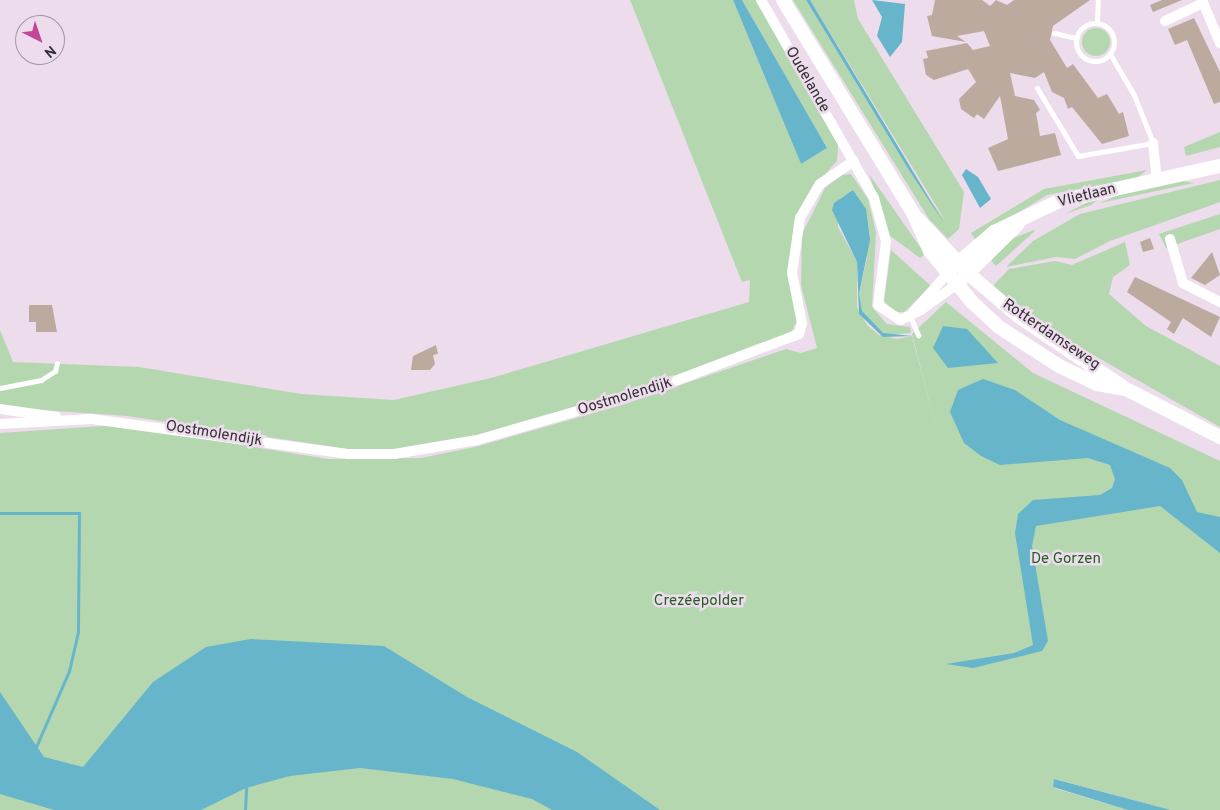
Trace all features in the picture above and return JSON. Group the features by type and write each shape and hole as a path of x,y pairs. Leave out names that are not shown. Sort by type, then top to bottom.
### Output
{"main road":[{"name":"Rotterdamseweg","path":"783,0 914,215 930,251 953,268 969,274 1018,316 1126,389 1220,437"},
{"name":"Vlietlaan","path":"953,268 988,236 1057,202 1220,166"},
{"name":"Vlietlaan","path":"957,284 1020,221"},
{"name":"Rotterdamseweg","path":"953,268 957,284 984,314 1036,353 1082,378 1126,389"}],"street":[{"name":"Oudelande","path":"761,0 854,161"},
{"path":"1164,20 1202,2 1220,43"},
{"path":"1153,143 1157,180"},
{"path":"854,161 874,198 884,230 878,305 894,319 910,316 957,284"},
{"name":"Oostmolendijk","path":"0,410 59,418 152,423 349,454 394,454 476,440 654,389 799,334 802,323 792,273 800,218 820,184 854,161"},
{"path":"1170,239 1183,283 1219,298"},
{"path":"910,316 953,268"},
{"name":"Oostmolendijk","path":"0,424 59,418"}],"lane":[{"path":"1097,23 1098,0"},
{"path":"1037,88 1078,156 1153,143 1134,95 1110,54 1113,34 1097,23 1088,24 1076,38"},
{"path":"1054,33 1076,38"},
{"path":"1076,38 1078,50 1087,59 1099,61 1110,54"},
{"path":"910,316 918,334"},
{"path":"0,388 41,380 55,371 57,363"}],"green space":[{"path":"630,0 733,0 801,164 827,148 742,0 756,0 838,145 837,161 811,190 794,222 789,274 797,321 790,334 653,384 483,435 421,448 362,451 127,416 0,407 0,330 13,362 139,367 301,394 394,400 491,378 749,302 750,280 742,282"},
{"path":"793,0 806,0 907,167 946,222 810,0 854,0 858,19 964,192 959,229 948,239 929,219"},
{"path":"1096,28 1106,32 1110,42 1106,52 1096,56 1086,52 1082,42 1086,32"},
{"path":"1220,132 1220,147 1186,156 1184,147"},
{"path":"1147,170 1137,178 1047,195 975,239 971,233 1044,189"},
{"name":"Crezéepolder","path":"851,174 868,199 876,232 872,307 887,324 910,327 911,333 887,335 872,326 862,311 859,294 867,258 854,190 839,199 838,227 857,262 857,307 867,325 879,335 897,339 912,336 940,443 912,334 946,302 1033,373 1220,461 1220,810 1171,810 1055,779 1054,788 1128,810 0,810 0,433 118,425 328,459 421,458 475,447 622,405 786,349 801,353 817,348 801,285 802,234 825,188 841,175"},
{"path":"869,174 925,254 920,258 889,235"},
{"path":"1220,180 1220,202 1110,241 1075,259 1056,257 1006,267 1033,241 1080,214"},
{"path":"1183,181 1194,183 1100,203 1120,194"},
{"path":"1099,199 1091,205 1065,214 1088,202"},
{"path":"1220,214 1220,229 1166,248 1159,234"},
{"path":"1034,230 996,266 991,260 1011,239"},
{"path":"1125,242 1130,265 1113,277 1109,294 1146,326 1220,366 1220,427 1044,327 993,286 1009,269 1055,261 1072,265"},
{"path":"891,250 931,286 904,312 894,312 884,301"}],"water":[{"path":"733,0 742,0 827,148 801,164"},
{"path":"806,0 810,0 944,223 907,167"},
{"path":"872,0 905,4 902,42 890,57 877,36 882,17"},
{"path":"966,169 978,177 991,199 980,208 962,175"},
{"path":"853,190 866,209 870,240 859,294 862,311 883,333 912,336 883,337 859,314 857,262 832,210 834,203"},
{"path":"943,326 967,329 998,363 948,368 933,348"},
{"path":"983,379 1015,390 1060,420 1170,468 1182,480 1197,512 1220,517 1220,553 1160,506 1036,526 1032,546 1048,641 1042,651 973,668 946,664 1014,653 1033,645 1015,533 1018,514 1033,500 1100,495 1112,488 1115,479 1110,465 1088,458 1000,465 981,456 964,443 950,412 958,390"},
{"path":"251,639 384,646 467,697 577,752 660,810 552,810 532,799 453,779 360,768 290,776 246,788 201,810 54,810 0,794 0,692 44,757 83,767 153,682 206,647"},
{"path":"1054,779 1171,810 1128,810 1053,787"}],"building":[{"path":"935,0 982,0 990,6 996,0 1007,5 1014,0 1090,0 1053,26 1050,40 1067,68 1073,64 1098,98 1107,94 1119,114 1123,112 1129,136 1102,144 1072,107 1068,109 1064,98 1052,92 1044,72 1035,78 1010,73 1015,96 1034,100 1040,110 1036,113 1040,136 1055,133 1061,155 998,171 988,148 1008,139 1000,96 984,119 977,114 974,118 961,109 959,99 976,82 968,69 934,80 926,75 923,59 928,58 926,51 967,43 973,50 990,46 984,31 957,36 966,42 932,36 927,16 932,15"},
{"path":"1162,0 1182,0 1153,12 1150,5"},
{"path":"1194,18 1220,72 1220,102 1214,104 1187,40 1175,45 1168,29"},
{"path":"1150,238 1154,249 1143,252 1140,242"},
{"path":"1212,252 1220,275 1205,285 1191,278"},
{"path":"1135,277 1220,317 1211,337 1183,318 1174,334 1167,329 1171,322 1127,292"},
{"path":"29,305 52,305 57,332 36,332 36,322 29,322"},
{"path":"436,345 438,354 433,355 435,364 430,370 411,370 413,356"}],"waterway":[{"path":"0,513 79,513 78,632 69,671 36,747"},
{"path":"245,810 246,788"}],"park label":[{"name":"De Gorzen","path":"1066,560"}]}
